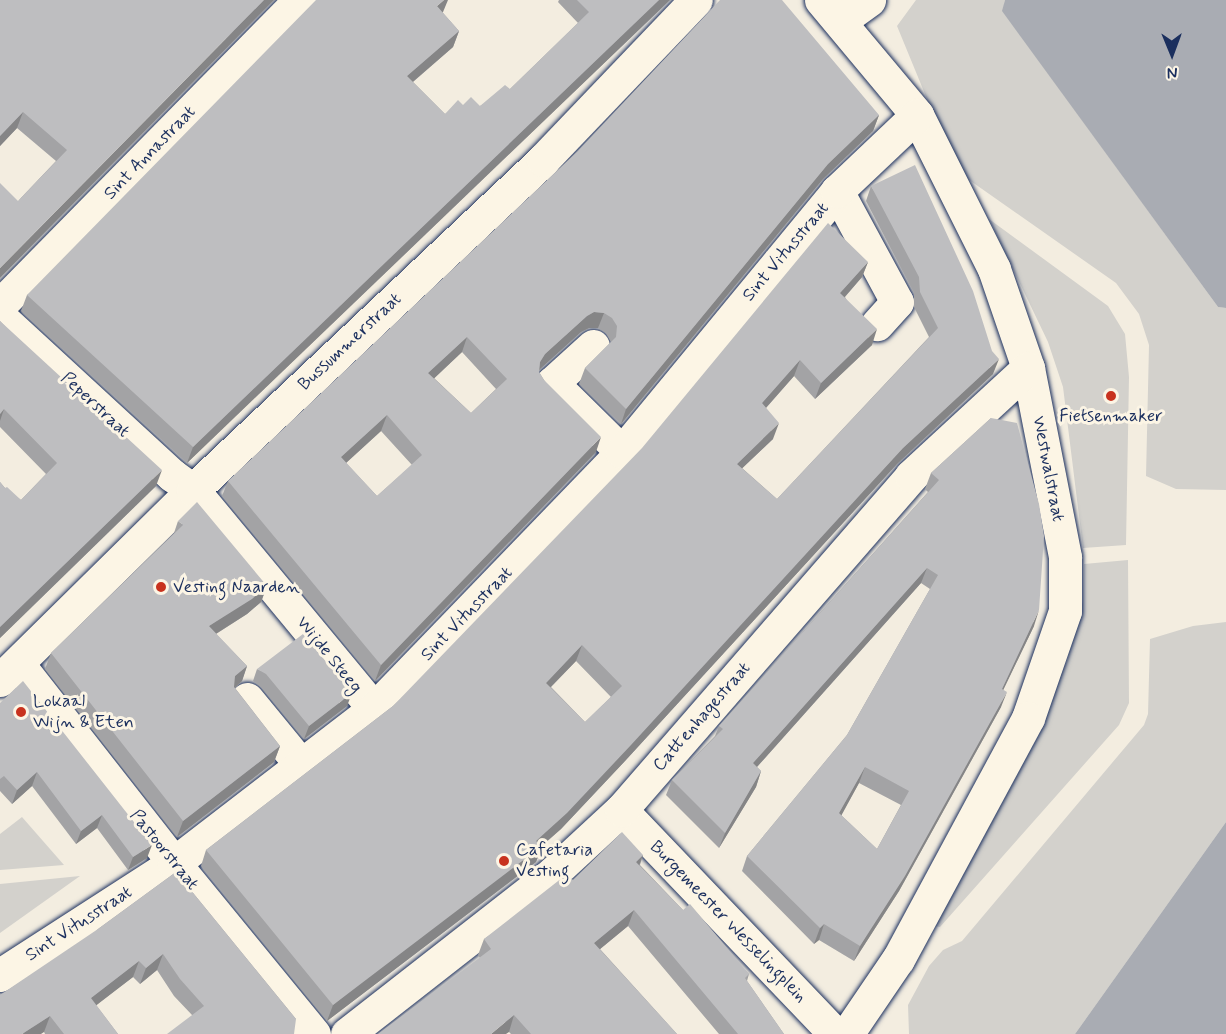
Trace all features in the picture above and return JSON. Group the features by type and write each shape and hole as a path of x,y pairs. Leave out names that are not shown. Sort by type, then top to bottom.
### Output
{"street":[{"name":"Sint Annastraat","path":"0,305 300,0"},
{"name":"Bussummerstraat","path":"9,672 193,490 543,160 696,0"},
{"path":"830,11 868,0"},
{"name":"Westwalstraat","path":"830,11 917,115 949,184 994,269 1028,368 1065,557 1065,611 1028,718 898,959 847,1034"},
{"name":"Sint Vitusstraat","path":"0,975 174,863 303,766 374,709 622,452 837,191 917,115"},
{"name":"Sint Vitusstraat","path":"837,191 897,302 877,324"},
{"name":"Peperstraat","path":"0,317 172,475 193,490"},
{"path":"593,346 552,383 622,452"},
{"name":"Cattenhagestraat","path":"347,1034 554,872 621,810 911,476 1028,368"},
{"name":"Wijde Steeg","path":"193,490 374,709"},
{"name":"Pastoorstraat","path":"9,672 174,863 314,1034"},
{"path":"247,699 303,766"},
{"name":"Burgemeester Wesselingplein","path":"621,810 835,1034"}],"shaded area":[{"path":"916,0 1005,0 1003,11 1218,307 1226,308 1226,490 1176,489 1146,476 1149,345 1139,314 1116,283 965,177 941,133 897,26"},
{"path":"1005,0 1226,0 1226,308 1218,307 1002,11"},
{"path":"989,219 1108,306 1125,334 1129,377 1126,545 1083,548 1063,387 1048,342"},
{"path":"1128,560 1129,703 1119,725 940,927 934,926 1067,661 1083,601 1084,564"},
{"path":"1226,622 1226,822 1075,1034 909,1034 908,1005 929,966 943,950 962,941 1144,725 1148,714 1150,639 1193,626"},
{"path":"22,817 64,865 0,870 0,834"},
{"path":"1226,822 1226,1034 1075,1034"},
{"path":"80,876 0,933 0,884"}],"building":[{"path":"0,0 264,0 0,268 0,183 18,201 67,150 23,112 0,136"},
{"path":"316,0 444,0 437,6 459,31 407,76 445,114 458,100 463,105 471,97 480,106 505,85 510,89 589,12 577,0 659,0 193,447 27,295"},
{"path":"720,0 782,0 879,115 828,164 626,409 585,368 616,337 617,326 612,318 604,313 594,312 545,354 540,362 539,372 544,380 601,437 381,665 228,481 577,152","holes":["467,337 507,379 471,413 428,373","387,415 422,455 377,496 341,457"]},
{"path":"915,165 973,291 992,351 999,359 903,448 631,745 567,813 536,841 542,846 333,1005 206,850 393,706 642,448 828,223 868,262 840,293 877,329 821,383 800,360 762,403 779,423 737,464 777,499 938,328 920,292 919,277 871,186","holes":["582,645 622,686 585,722 546,683"]},
{"path":"0,321 162,470 0,627 0,482 21,500 57,463 4,409 0,414"},
{"path":"991,418 1017,423 1039,504 1044,536 1039,610 1002,689 1007,692 905,876 860,946 824,924 820,928 747,856 847,735 938,575 927,568 753,763 761,771 725,833 672,780 723,729 719,726 939,480 931,473","holes":["865,767 909,791 877,849 839,813"]},
{"path":"197,502 267,586 252,599 209,626 247,666 235,676 234,687 280,746 183,821 51,653 183,525 178,521"},
{"path":"303,634 352,693 309,726 266,674 257,669"},
{"path":"23,681 152,845 133,857 102,815 81,831 37,772 17,790 4,776 0,779 0,703"},
{"path":"622,832 643,855 636,862 683,910 690,904 749,974 745,978 784,1034 738,1034 634,910 594,943 677,1034 531,1034 514,1015 491,1034 378,1034 491,949 484,939 567,874 573,880"},
{"path":"176,872 296,1019 294,1034 167,1034 204,1006 180,979 163,954 146,968 139,961 91,998 118,1034 64,1034 50,1016 22,1034 0,1034 0,995 98,929"}],"place":[{"name":"Fietsenmaker","path":"1111,396"},
{"name":"Vesting Naarden","path":"161,587"},
{"name":"Lokaal Wijn & Eten","path":"21,712"},
{"name":"Cafetaria Vesting","path":"504,861"}]}
